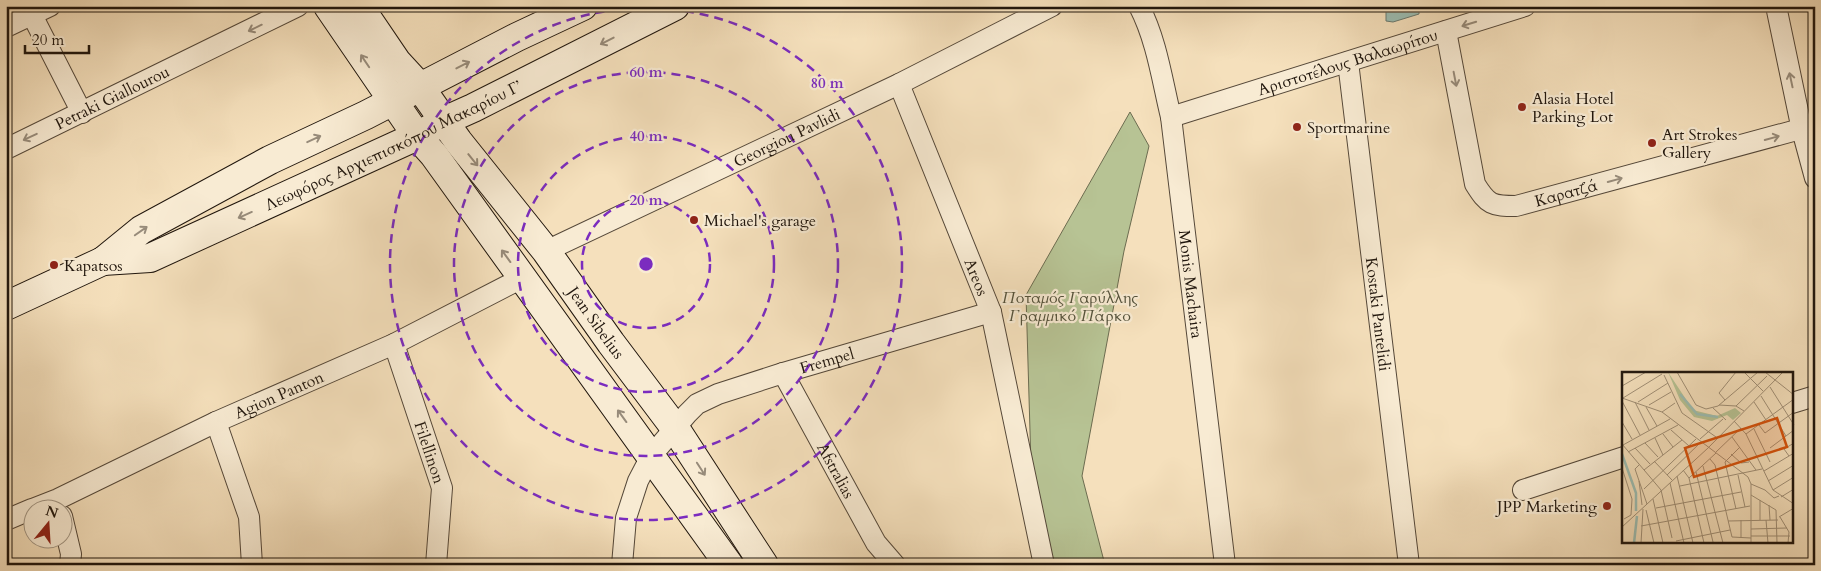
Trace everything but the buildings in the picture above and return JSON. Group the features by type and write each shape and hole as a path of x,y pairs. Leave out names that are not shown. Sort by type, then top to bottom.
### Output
{"main road":[{"name":"Jean Sibelius","path":"328,6 417,136 434,155 729,565"},
{"name":"Jean Sibelius","path":"359,6 397,62 420,87 444,121 546,251 674,428 764,565"},
{"name":"Λεωφόρος Αρχιεπισκόπου Μακαρίου Γ’","path":"6,306 103,261 141,230 270,160 583,6"},
{"name":"Λεωφόρος Αρχιεπισκόπου Μακαρίου Γ’","path":"103,261 150,258 417,136 675,6"}],"street":[{"path":"6,27 50,6"},
{"name":"Petraki Giallourou","path":"6,149 298,6"},
{"name":"Georgiou Pavlidi","path":"546,251 899,84 1052,6"},
{"name":"Monis Machaira","path":"1139,6 1151,34 1171,117 1225,565"},
{"name":"Αριστοτέλους Βαλαωρίτου","path":"1171,117 1525,6"},
{"path":"1776,6 1808,128 1815,178"},
{"path":"32,15 82,113"},
{"name":"Καρατζά","path":"1446,31 1476,184 1484,199 1498,206 1516,206 1808,128"},
{"name":"Kostaki Pantelidi","path":"1348,62 1409,565"},
{"name":"Areos","path":"899,84 991,312 1044,565"},
{"name":"Agion Panton","path":"72,502 216,422 394,344 522,278"},
{"name":"Frempel","path":"622,565 626,518 631,498 651,456 687,414 705,400 783,373 991,312"},
{"name":"Filellinon","path":"394,344 442,488 436,565"},
{"name":"Afstralias","path":"783,373 876,543 895,565"},
{"path":"1794,402 1815,396"},
{"path":"216,422 249,517 252,565"},
{"path":"1523,490 1622,458"},
{"name":"Agion Panton","path":"6,520 22,514"},
{"path":"70,548 70,565"}],"green space":[{"name":"Ποταμός Γαρύλλης Γραμμικό Πάρκο","path":"1130,112 1149,146 1124,251 1082,476 1105,565 1051,565 1031,465 1026,295"}],"water":[{"path":"1386,6 1415,6 1419,10 1419,14 1393,22 1386,21"}],"place":[{"name":"Alasia Hotel Parking Lot","path":"1522,107"},
{"name":"Sportmarine","path":"1297,127"},
{"name":"Art Strokes Gallery","path":"1652,143"},
{"name":"Michael's garage","path":"694,220"},
{"name":"Kapatsos","path":"54,265"},
{"name":"JPP Marketing","path":"1607,506"}]}
